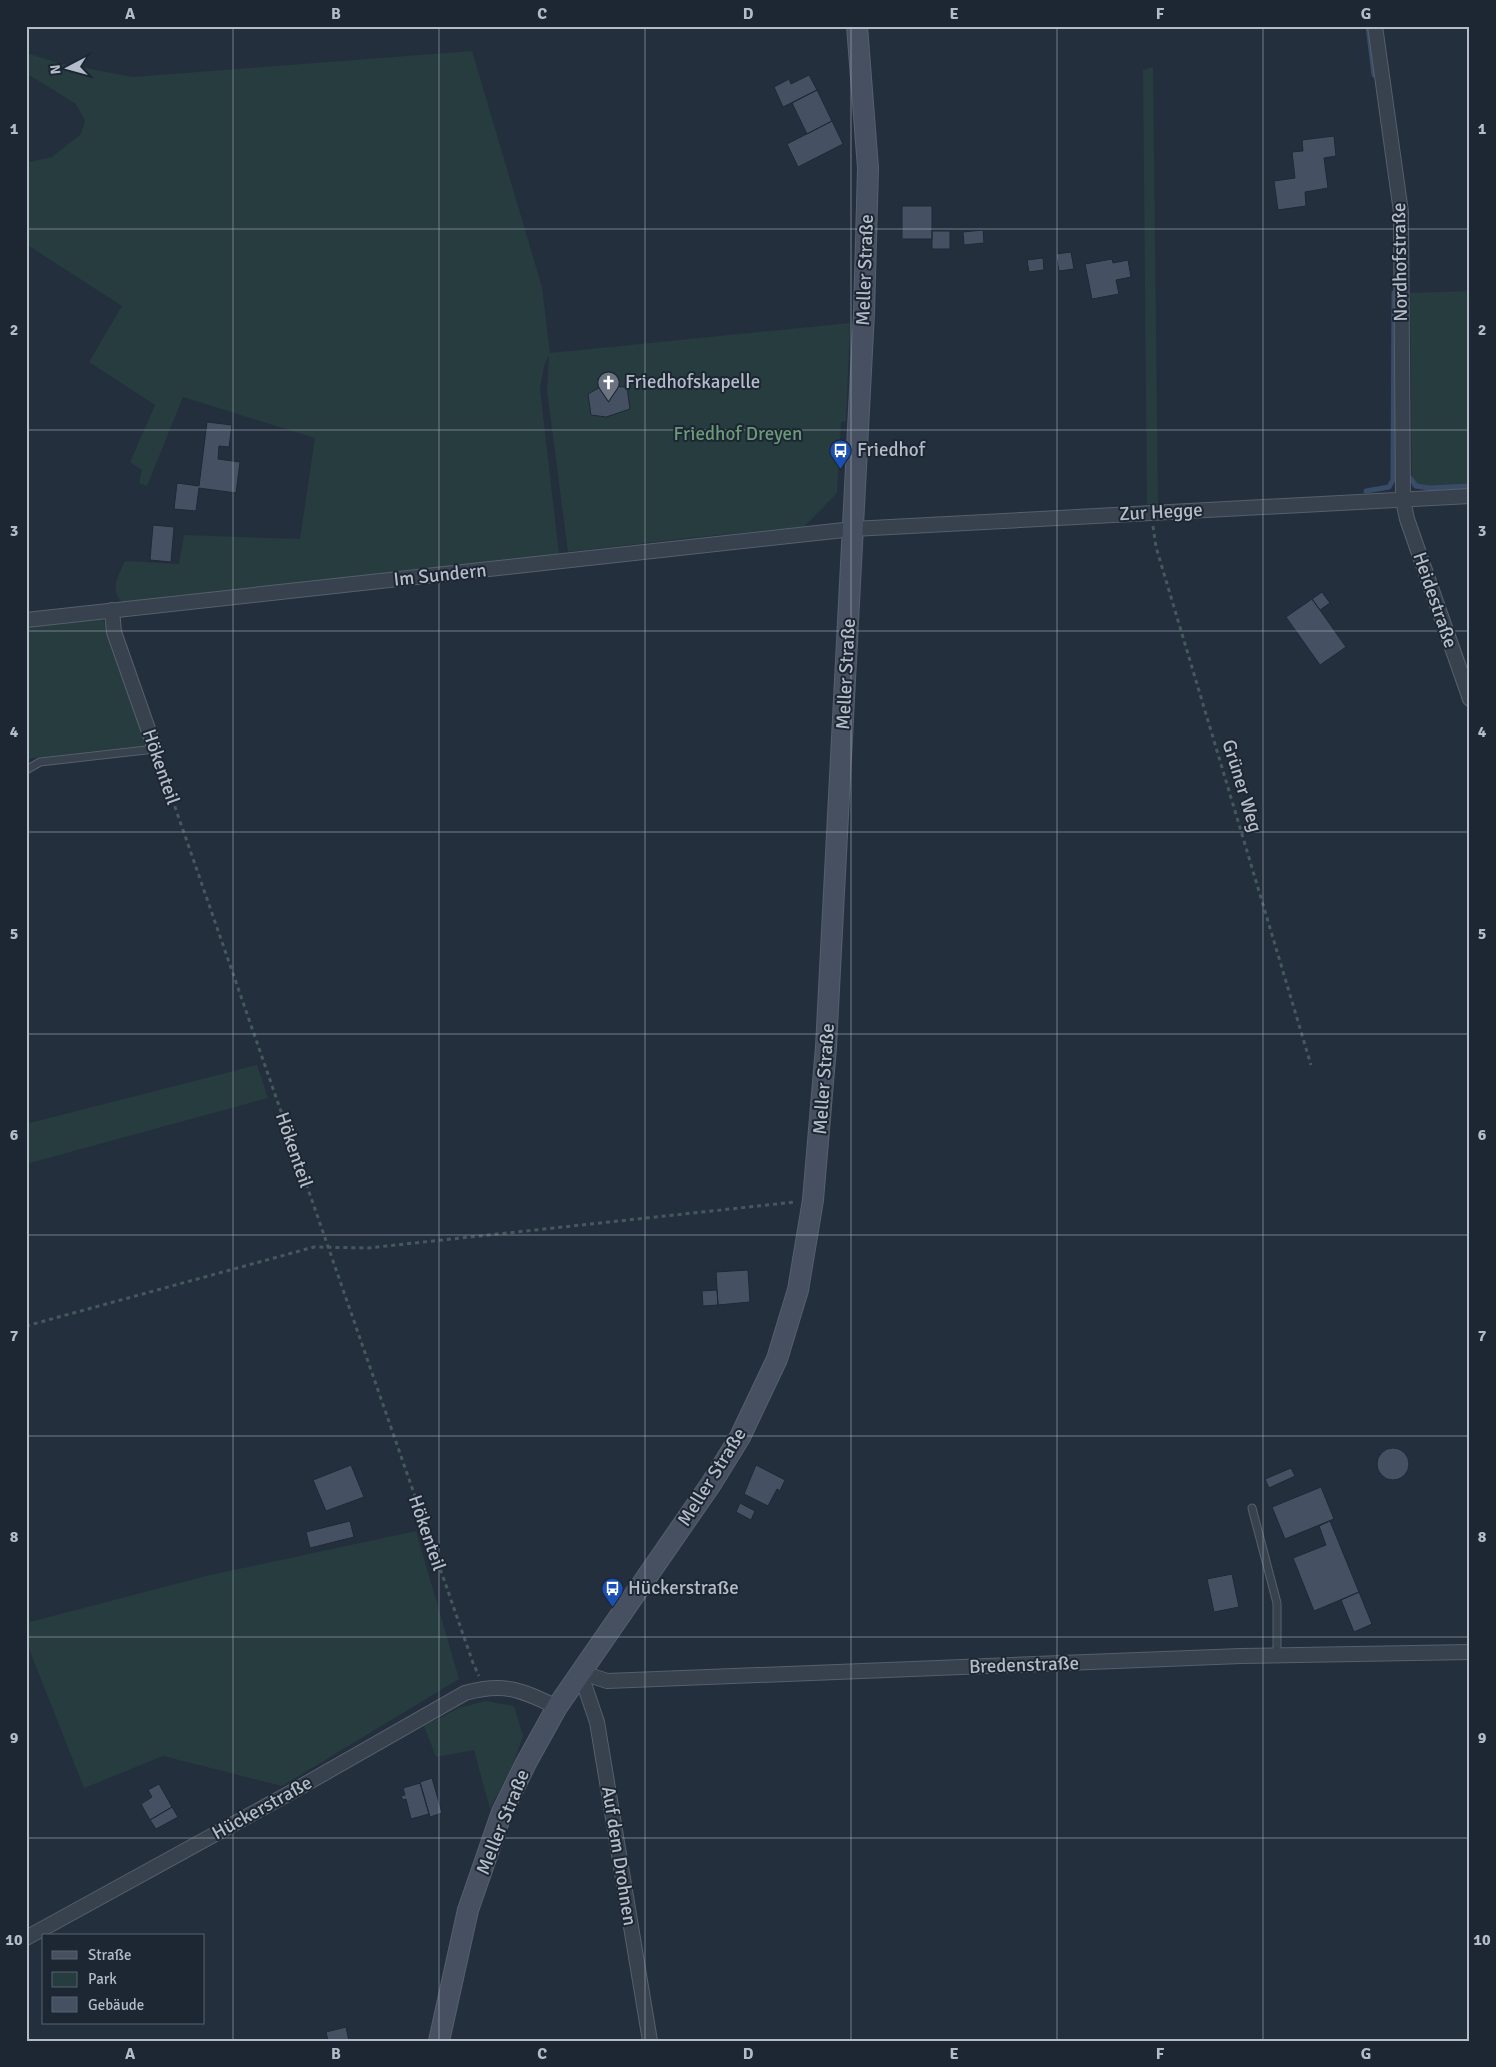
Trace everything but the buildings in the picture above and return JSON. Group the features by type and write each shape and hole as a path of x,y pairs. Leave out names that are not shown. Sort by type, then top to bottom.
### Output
{"main road":[{"name":"Meller Straße","path":"439,2041 468,1910 502,1812 557,1707 711,1484 740,1438 777,1359 798,1290 813,1200 826,1047 864,312 868,168 857,26"}],"street":[{"name":"Nordhofstraße","path":"1375,26 1401,212 1403,500"},
{"name":"Zur Hegge","path":"853,529 1470,496"},
{"name":"Heidestraße","path":"1403,500 1470,699"},
{"name":"Im Sundern","path":"26,620 853,529"},
{"name":"Hökenteil","path":"112,610 114,632 155,749"},
{"name":"Bredenstraße","path":"580,1672 607,1682 1277,1656 1470,1652"},
{"name":"Auf dem Drohnen","path":"580,1672 597,1722 650,2041"},
{"name":"Hückerstraße","path":"26,1938 288,1794 465,1693 485,1687 505,1687 529,1693 557,1707"}],"lane":[{"path":"26,770 40,762 155,749"},
{"path":"1252,1508 1277,1603 1277,1656"}],"path":[{"name":"Grüner Weg","path":"1152,513 1156,546 1311,1065"},
{"name":"Hökenteil","path":"155,749 470,1654 485,1687"},
{"path":"26,1326 314,1248 368,1248 813,1200"}],"green space":[{"name":"Friedhof Dreyen","path":"472,51 542,287 550,353 850,323 846,421 841,422 837,493 804,527 568,552 547,390 549,355 544,366 540,389 559,554 255,592 123,603 116,593 116,583 125,561 179,564 184,535 300,539 315,438 183,397 147,486 139,483 142,470 130,462 155,405 89,362 122,306 26,244 26,163 52,157 81,134 85,121 76,104 26,73 26,53 59,63 133,77"},
{"path":"1153,67 1158,504 1147,504 1143,70"},
{"path":"1470,291 1470,484 1412,488 1410,293"},
{"path":"102,619 111,632 149,745 26,759 26,627"},
{"path":"257,1065 268,1098 26,1164 26,1124"},
{"path":"416,1531 459,1679 282,1786 163,1756 84,1788 26,1641 26,1623 206,1576"},
{"path":"485,1701 514,1706 523,1736 512,1767 490,1809 474,1750 436,1757 424,1726 459,1708"}],"waterway":[{"path":"1368,26 1374,75"},
{"path":"1366,491 1389,487 1393,480 1394,293"},
{"path":"1411,479 1416,486 1430,488 1470,486"}],"place":[{"name":"Friedhofskapelle","path":"609,401"},
{"name":"Friedhof","path":"841,469"},
{"name":"Hückerstraße","path":"612,1607"}]}
